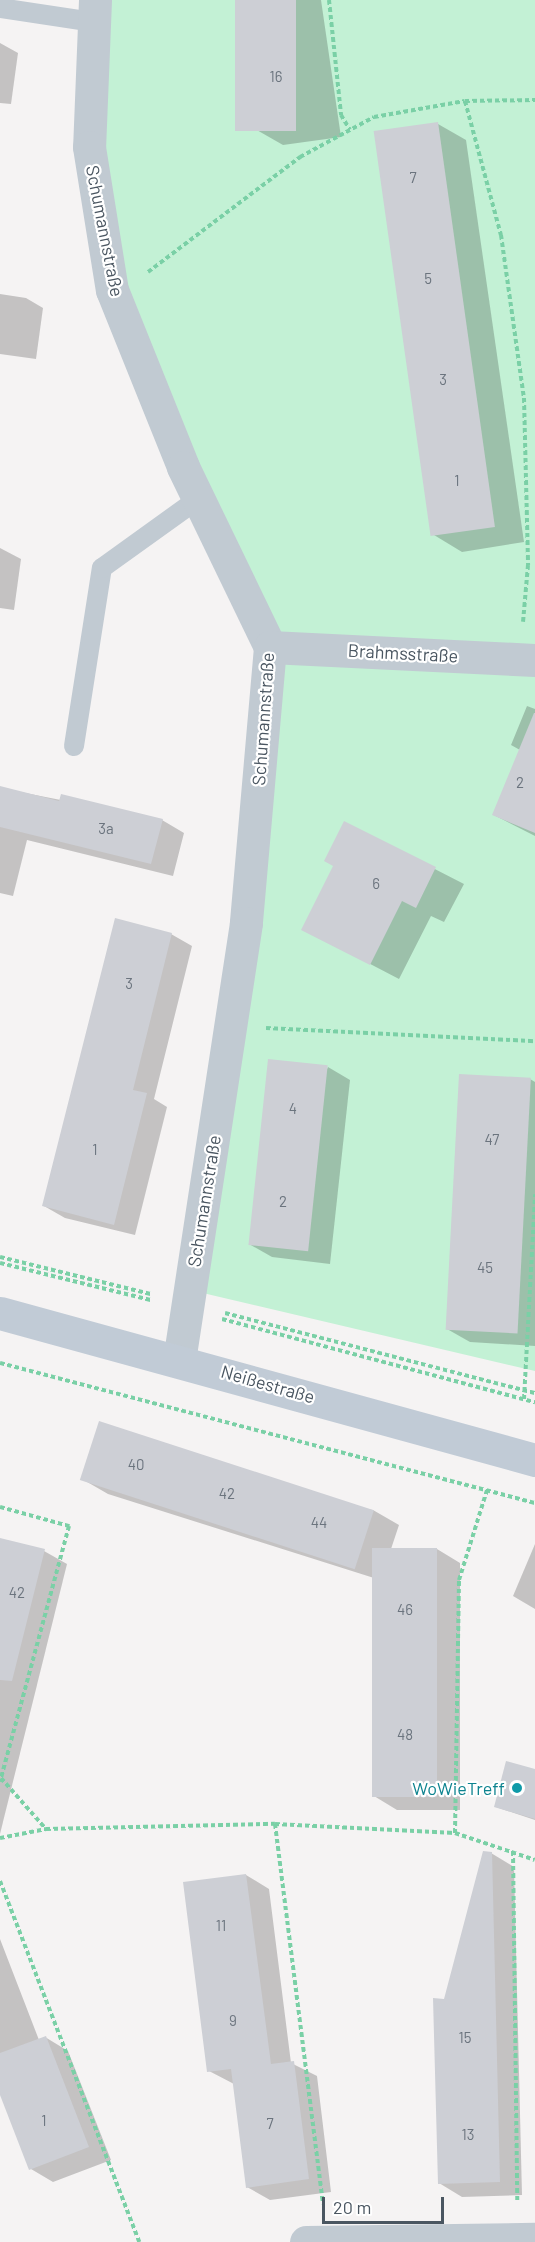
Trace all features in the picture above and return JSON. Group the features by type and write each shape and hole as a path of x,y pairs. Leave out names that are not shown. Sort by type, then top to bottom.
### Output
{"street":[{"name":"Schumannstraße","path":"95,11 89,147 112,290 198,499 270,647 246,922 179,1360"},
{"name":"Brahmsstraße","path":"270,647 527,659"},
{"name":"Neißestraße","path":"0,1313 179,1360 535,1460"},
{"path":"317,2241 526,2238"}],"lane":[{"path":"0,8 95,11"},
{"path":"74,746 102,568 198,499"}],"path":[{"path":"329,0 341,115 350,130"},
{"path":"112,290 148,273 300,157 374,117 465,101 535,100"},
{"path":"465,101 501,235 524,398 528,565 527,659"},
{"path":"230,1026 535,1041"},
{"path":"524,1399 535,1194"},
{"path":"0,1257 535,1394"},
{"path":"0,1263 188,1306 535,1402"},
{"path":"0,1363 535,1503"},
{"path":"455,1833 459,1580 487,1490"},
{"path":"0,1507 69,1526 1,1780 46,1829"},
{"path":"275,1824 317,2241"},
{"path":"0,1838 46,1829 275,1824 455,1833 535,1860"},
{"path":"513,1851 526,2238"},
{"path":"0,1881 139,2242"}],"green space":[{"path":"86,0 535,0 535,1371 190,1290 270,647 112,290"}],"building":[{"path":"235,0 296,0 296,131 235,131"},
{"path":"438,122 495,527 431,536 374,131"},
{"path":"535,713 535,833 492,815"},
{"path":"0,786 59,801 61,794 163,819 151,864 0,827"},
{"path":"344,821 436,867 416,908 402,901 370,965 301,930 333,866 324,861"},
{"path":"115,918 172,933 133,1090 147,1093 114,1225 42,1206"},
{"path":"268,1059 328,1065 308,1251 248,1245"},
{"path":"459,1074 531,1078 518,1333 446,1330"},
{"path":"99,1421 374,1510 355,1569 80,1480"},
{"path":"0,1538 45,1549 12,1681 0,1680"},
{"path":"372,1548 437,1548 437,1797 372,1797"},
{"name":"WoWieTreff","path":"506,1761 535,1769 535,1819 494,1807"},
{"path":"483,1851 492,1852 500,2182 438,2184 433,1998 444,1999"},
{"path":"246,1874 271,2064 294,2061 309,2179 246,2188 231,2069 207,2072 183,1882"},
{"path":"46,2036 89,2147 29,2170 0,2095 0,2053"}],"place":[{"name":"WoWieTreff","path":"517,1788"}]}
